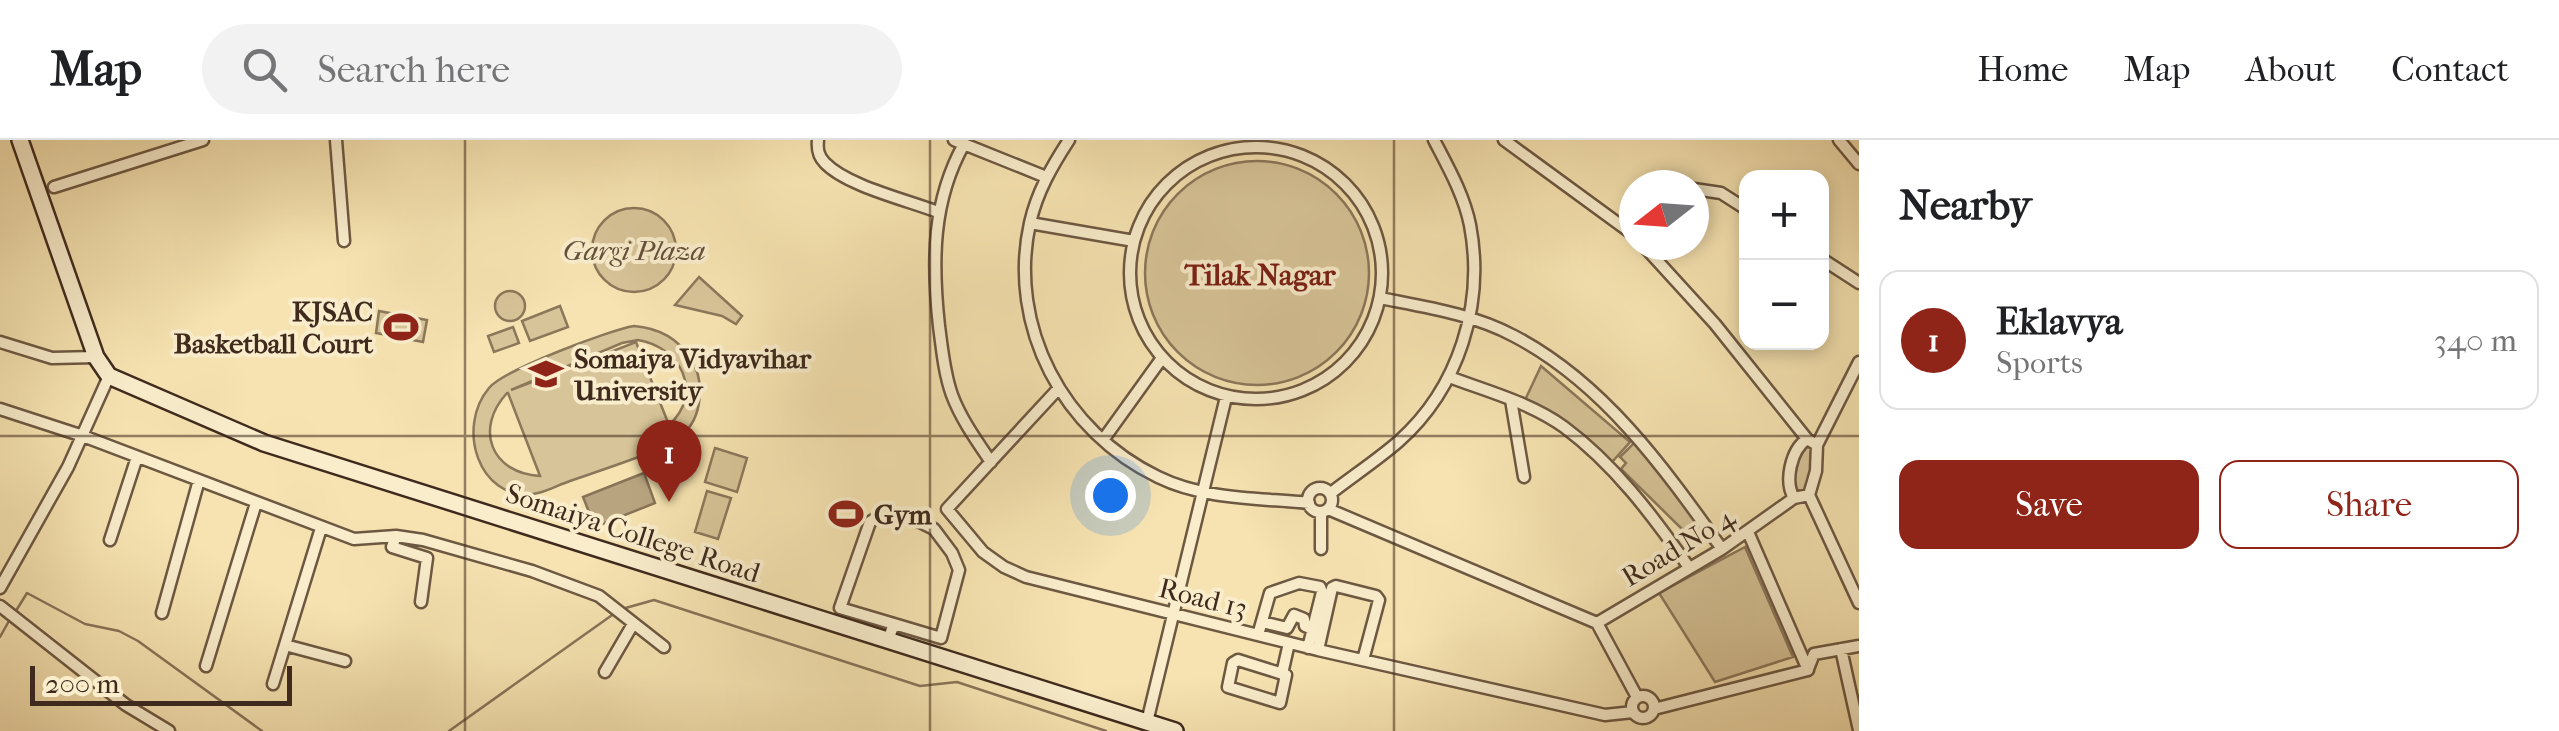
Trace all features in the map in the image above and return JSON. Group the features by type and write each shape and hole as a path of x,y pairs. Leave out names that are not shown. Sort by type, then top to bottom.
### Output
{"street":[{"path":"0,588 83,436 108,376 96,357 20,140"},
{"path":"54,187 203,140"},
{"path":"336,140 344,241"},
{"path":"818,140 822,161 842,176 938,212"},
{"path":"1069,140 1046,177 1030,223 1025,266 1028,308 1040,350 1058,389 1086,426 1121,456 1161,479 1225,496 1328,503"},
{"path":"1321,549 1328,503 1426,412 1449,377 1470,318 1475,271 1470,223 1454,178 1432,140"},
{"path":"1504,140 1619,218"},
{"path":"1838,140 1859,164"},
{"path":"991,462 950,392 934,273 938,212 959,142 1046,177"},
{"path":"1272,142 1314,160 1346,184 1370,218 1382,257 1380,298 1370,330 1350,359 1324,381 1294,395 1260,401 1226,397 1189,381 1162,358 1138,320 1130,281 1134,241 1148,207 1172,178 1203,158 1272,142"},
{"path":"1709,190 1739,206"},
{"path":"1030,223 1134,241"},
{"path":"1657,260 1812,442 1816,471 1809,495 1859,604"},
{"path":"1824,260 1859,283"},
{"path":"1380,298 1470,318 1512,334 1550,358 1603,400 1678,488 1722,548"},
{"path":"0,342 52,358 96,357"},
{"path":"1103,440 1162,358"},
{"path":"1794,498 1789,488 1796,448 1812,442 1859,363"},
{"name":"Somaiya College Road","path":"108,376 264,443 891,632 935,656 1175,731"},
{"path":"1449,377 1511,400 1563,426 1622,480 1688,566"},
{"name":"Road 13","path":"1058,389 947,508 984,552 1004,567 1026,577 1313,649 1604,716 1633,712"},
{"path":"1148,722 1226,397"},
{"path":"1511,400 1524,477"},
{"path":"0,409 83,436 354,539 396,536 468,550 532,570 599,596 664,648"},
{"path":"110,540 137,457"},
{"path":"162,613 199,480"},
{"path":"1309,503 1311,492 1317,488 1328,503 1354,519 1596,624 1637,696"},
{"name":"Road No 4","path":"1596,624 1748,532 1794,498 1809,495"},
{"path":"206,666 256,503"},
{"path":"837,616 870,522 881,515 916,520 934,530 952,553 959,570 935,656"},
{"path":"273,684 320,528"},
{"path":"1748,532 1808,670"},
{"path":"396,536 392,546 427,558 421,602"},
{"path":"1258,635 1272,590 1303,583 1320,587 1313,649"},
{"path":"1313,649 1332,588 1336,586 1379,600 1363,660"},
{"path":"0,606 126,705 169,731"},
{"path":"1262,622 1287,628 1294,615 1304,618 1306,626 1313,628"},
{"path":"605,672 630,621"},
{"path":"891,632 940,638"},
{"path":"1282,674 1289,642"},
{"path":"285,644 345,661"},
{"path":"1808,670 1814,654 1859,646"},
{"path":"1842,649 1859,714"},
{"path":"1842,649 1859,730"},
{"path":"1235,660 1282,674 1286,677 1278,704 1227,685 1235,660"},
{"path":"1637,696 1632,702 1638,718 1808,670"},
{"path":"1637,696 1650,698 1652,731"}],"green space":[{"path":"1257,161 1300,169 1336,194 1361,230 1369,273 1361,316 1336,352 1300,377 1257,385 1214,377 1178,352 1153,316 1145,273 1153,230 1178,194 1214,169"},
{"name":"Gargi Plaza","path":"634,208 650,211 664,220 673,234 673,266 664,280 650,289 634,292 618,289 604,280 595,266 592,250 595,234 604,220 618,211"},
{"path":"699,277 742,316 736,324 722,316 675,305"},
{"path":"510,291 524,300 525,306 516,320 510,321 496,312 495,306 504,292"},
{"path":"560,306 568,327 530,341 522,321"},
{"name":"KJSAC Basketball Court","path":"379,311 427,320 423,342 376,333"},
{"path":"634,326 659,332 680,345 691,359 700,399 688,428 657,449 540,493 514,493 498,485 478,458 474,440 479,404 489,388 535,362","holes":["638,340 666,352 683,373 685,399 669,425 636,342 511,390 622,343","508,393 540,476 510,467 493,447 491,421"]},
{"path":"513,327 519,343 494,352 488,336"},
{"path":"1541,366 1630,442 1612,462 1525,400"},
{"path":"1636,441 1702,521 1686,533 1621,469 1626,463 1620,457"},
{"path":"1805,445 1811,447 1813,458 1804,491 1797,490 1794,481 1800,449"},
{"path":"715,448 747,458 737,492 705,482"},
{"path":"707,491 731,498 718,539 695,532"},
{"path":"1745,547 1793,657 1715,682 1659,593"}],"shaded area":[{"path":"644,473 655,503 595,527 583,497"}],"waterway":[{"path":"14,614 27,593 85,624 119,631 262,731"},
{"path":"622,609 654,600 920,686 957,682 1106,731"},
{"path":"449,731 615,613"},
{"path":"0,637 9,621"}],"place":[{"name":"KJSAC Basketball Court","path":"401,327"},
{"name":"Somaiya Vidyavihar University","path":"546,374"},
{"name":"Eklavya","path":"669,502"},
{"name":"Gym","path":"846,514"}],"district":[{"name":"Tilak Nagar","path":"1260,275"}]}
